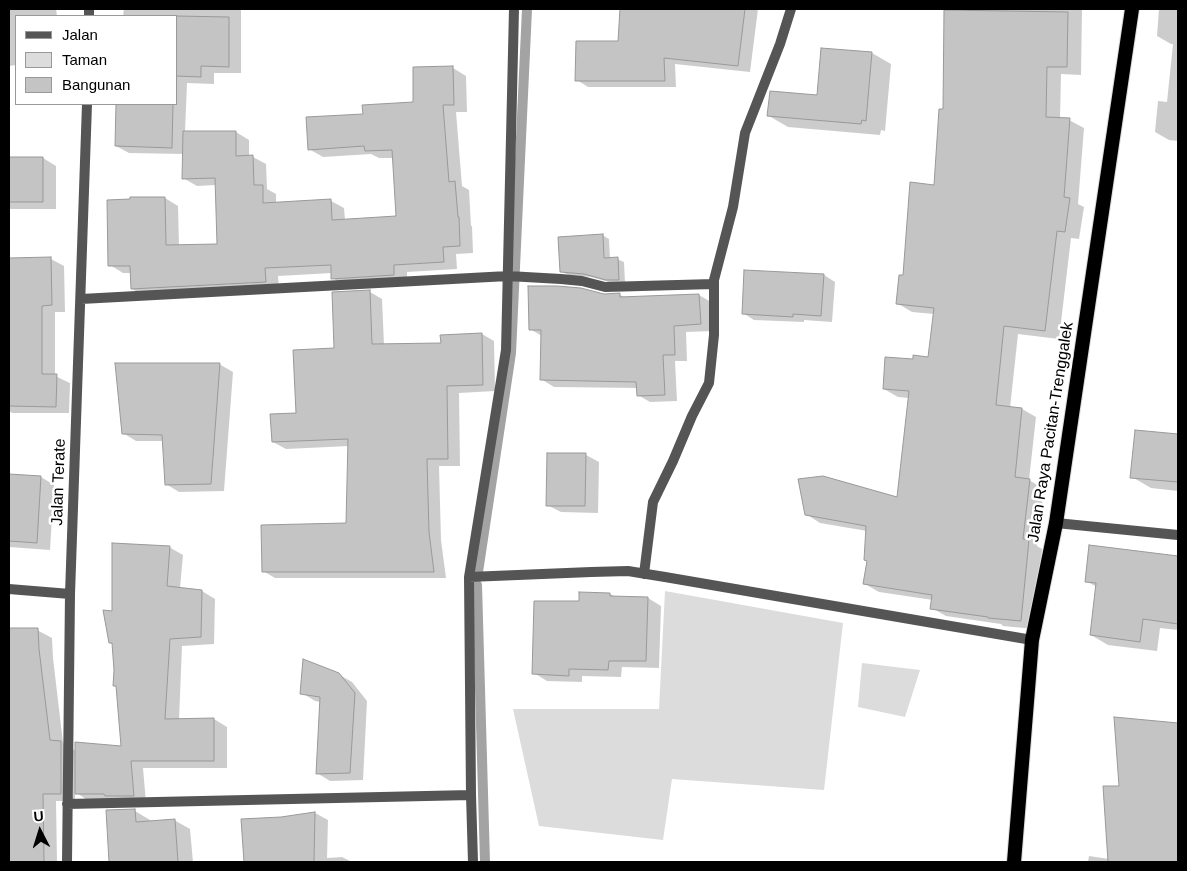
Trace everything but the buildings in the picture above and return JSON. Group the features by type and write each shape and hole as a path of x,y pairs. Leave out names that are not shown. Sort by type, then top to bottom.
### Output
{"highway":[{"name":"Jalan Raya Pacitan-Trenggalek","path":"1014,862 1032,640 1056,523 1132,9"}],"street":[{"path":"473,862 469,577 506,350 514,9"},
{"path":"644,574 653,502 692,416 710,383 714,335 714,284 733,207 745,133 780,44 791,9"},
{"name":"Jalan Terate","path":"67,862 70,594 87,105"},
{"path":"81,299 509,276 582,281 605,287 714,284"},
{"path":"1056,523 1178,535"},
{"path":"469,577 628,572 1032,640"},
{"path":"9,589 70,594"},
{"path":"67,804 471,795"}],"green space":[{"path":"665,591 843,623 824,790 672,779 663,840 539,826 513,709 659,709"},
{"path":"862,663 920,670 905,717 858,707"}],"waterway":[{"path":"478,572 511,353 527,9"},
{"path":"477,585 485,862"}]}
